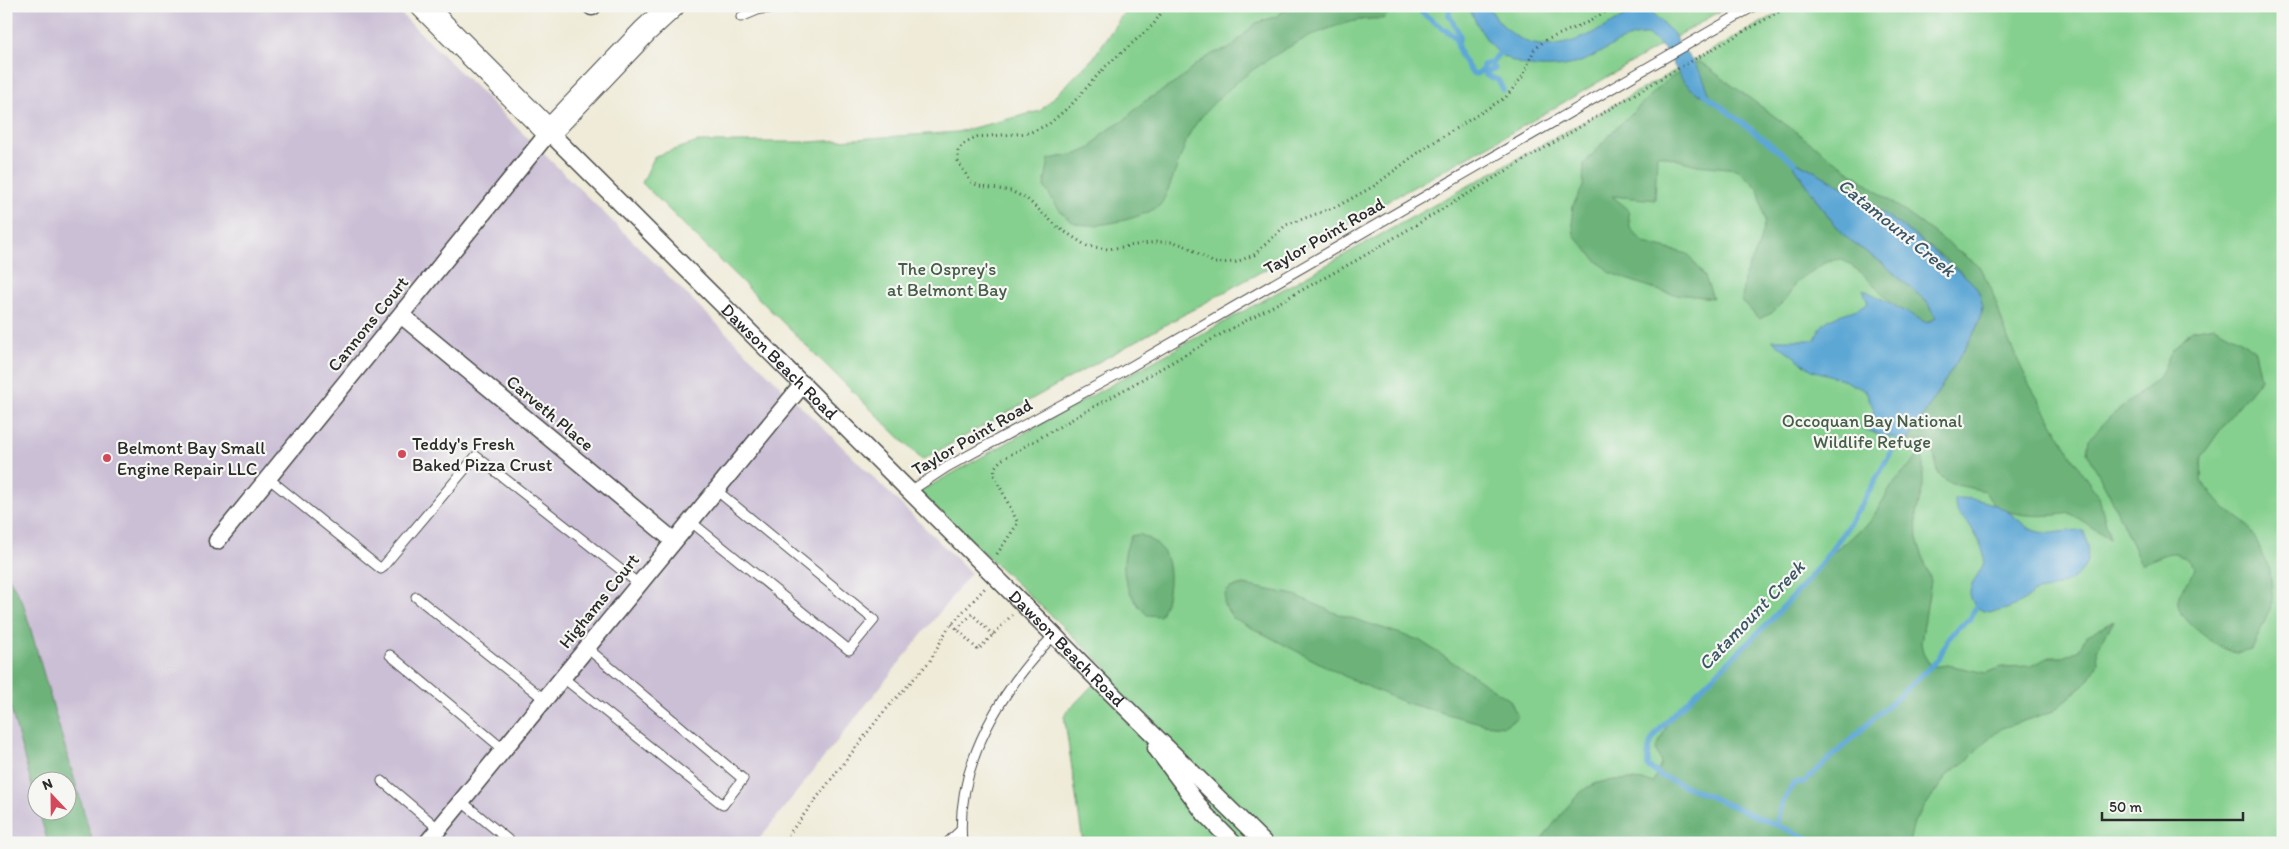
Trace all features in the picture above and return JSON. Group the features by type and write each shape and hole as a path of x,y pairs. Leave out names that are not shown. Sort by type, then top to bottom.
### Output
{"street":[{"name":"Dawson Beach Road","path":"423,6 1054,635 1134,718 1188,766 1264,843"},
{"path":"550,132 645,31 672,6"},
{"name":"Cannons Court","path":"217,540 550,132"},
{"name":"Carveth Place","path":"401,315 674,541"},
{"name":"Highams Court","path":"435,837 461,801 803,384"},
{"name":"Dawson Beach Road","path":"1134,718 1205,814 1232,843"}],"lane":[{"path":"741,17 754,11 771,7 807,6"},
{"name":"Taylor Point Road","path":"909,492 947,467 1118,374 1754,6"},
{"path":"268,478 381,569 476,456 639,584"},
{"path":"690,521 848,650 874,620 716,490"},
{"path":"416,597 544,700"},
{"path":"962,843 961,830 965,789 987,730 1015,680 1029,661 1054,635"},
{"path":"562,677 723,805 743,779 587,648"},
{"path":"390,655 503,750"},
{"path":"382,781 435,837"},
{"path":"461,801 512,843"},
{"path":"947,843 961,830"}],"path":[{"path":"1166,6 1153,25 1111,62 1071,105 1049,124 1029,133 977,137 962,145 958,151 958,162 971,182 979,186 1011,191 1027,199 1059,228 1087,246 1108,249 1157,242 1174,242 1186,246 1214,264 1230,263 1254,255 1286,225 1363,194 1423,149 1512,92 1523,76 1534,50 1544,40 1590,21 1615,6"},
{"path":"995,556 1018,523 994,475 995,467 1001,460 1216,336 1365,255 1665,76 1788,6"},
{"path":"782,843 880,715 930,661 952,624 986,588"},
{"path":"957,629 972,614 993,635"},
{"path":"952,624 978,650 997,631"}],"shaded area":[{"path":"6,6 393,6 971,573 756,843 6,843"}],"green space":[{"name":"The Osprey's at Belmont Bay","path":"1128,6 1729,6 1518,129 922,460 642,183 655,156 698,142 811,142 957,132 1040,111 1094,57"},
{"path":"1290,6 1396,6 1383,19 1359,20 1303,39 1248,73 1224,93 1204,113 1190,133 1166,194 1159,206 1142,215 1118,222 1094,225 1075,223 1061,212 1044,186 1049,159 1077,154 1091,148 1103,133 1123,121 1142,103 1178,81 1198,63 1214,53 1229,49 1256,23 1277,16"},
{"name":"Occoquan Bay National Wildlife Refuge","path":"1791,6 2283,6 2283,843 1083,843 1064,715 1108,669 919,492"},
{"path":"1699,61 1979,266 1991,288 2008,339 2029,384 2081,471 2099,497 2110,539 2070,513 2030,515 2001,509 1991,501 1985,491 1952,484 1939,475 1932,447 1924,440 1908,441 1973,335 1982,311 1980,295 1970,281 1951,263 1924,242 1832,181 1790,159 1826,214 1850,241 1881,262 1927,302 1937,318 1927,323 1896,308 1862,273 1841,259 1827,261 1796,282 1787,298 1772,313 1759,319 1742,301 1744,277 1758,248 1765,221 1758,188 1737,169 1697,165 1657,154 1655,200 1612,196 1628,209 1630,228 1644,243 1688,254 1705,277 1713,298 1666,293 1611,273 1593,257 1574,235 1573,205 1583,187 1584,164 1614,130 1667,80"},
{"path":"2214,326 2242,341 2255,351 2261,379 2231,415 2202,456 2201,481 2226,509 2249,526 2270,570 2273,602 2252,650 2239,653 2221,647 2212,641 2193,627 2180,612 2178,605 2179,594 2195,568 2187,560 2181,555 2170,553 2141,564 2110,496 2087,452 2089,439 2111,416 2159,378 2173,349 2192,330"},
{"path":"1923,451 1923,486 1916,514 1917,539 1931,581 1921,643 1923,653 1931,667 1948,665 1986,673 2001,667 2031,666 2050,657 2063,657 2079,650 2086,636 2114,621 2097,649 2098,663 2089,680 2054,711 2002,728 1979,747 1967,761 1948,774 1914,822 1909,843 1539,843 1561,814 1585,789 1601,782 1618,780 1653,782 1661,764 1656,749 1671,717 1779,612 1824,559 1869,523 1895,481"},
{"path":"1140,534 1158,545 1167,562 1169,571 1168,591 1160,616 1147,615 1133,597 1125,579 1124,558 1127,547 1131,536"},
{"path":"6,572 23,603 72,772 28,772 6,691"},
{"path":"1244,585 1295,595 1330,611 1419,640 1510,700 1518,717 1504,726 1484,724 1406,703 1348,678 1233,618 1224,605 1225,594 1230,588"},
{"path":"78,792 93,843 48,843 42,822 78,822"}],"water":[{"path":"1468,6 1488,6 1501,23 1514,35 1527,42 1542,45 1557,45 1573,41 1638,11 1650,11 1674,34 1678,44 1702,75 1711,98 1699,94 1689,87 1657,41 1647,35 1631,37 1616,43 1578,63 1557,67 1534,66 1513,61 1497,51 1482,33"},
{"path":"1789,158 1831,180 1892,219 1966,277 1978,290 1982,311 1973,335 1908,441 1876,434 1860,427 1870,422 1874,410 1866,391 1841,379 1812,370 1772,340 1815,340 1819,330 1830,319 1860,308 1868,303 1863,289 1927,323 1936,318 1927,302 1881,262 1850,241 1826,214"},
{"path":"1955,498 1988,502 2007,511 2034,531 2050,533 2073,530 2084,531 2088,553 2085,566 2070,580 2056,587 2036,591 2012,607 1993,612 1984,611 1976,606 1970,592 1973,581 1984,561 1984,555 1980,543 1969,524 1958,514"}],"waterway":[{"path":"1450,6 1449,15 1460,35 1458,43"},
{"path":"1422,13 1455,37 1461,56 1472,73 1477,74 1483,69 1483,65 1491,63 1504,48"},
{"path":"1486,75 1488,71 1495,69 1491,63"},
{"path":"1483,69 1486,75 1498,80 1503,90"},
{"name":"Catamount Creek","path":"1705,94 1795,163"},
{"name":"Catamount Creek","path":"1819,843 1659,775 1648,766 1650,744 1671,717 1770,621 1807,581 1835,545 1855,514 1901,434"},
{"path":"1777,823 1782,804 1794,783 1804,782 1924,673 1939,658 1947,641 1957,628 1970,620 1976,606"}],"place":[{"name":"Teddy's Fresh Baked Pizza Crust","path":"402,454"},
{"name":"Belmont Bay Small Engine Repair LLC","path":"107,458"}]}
